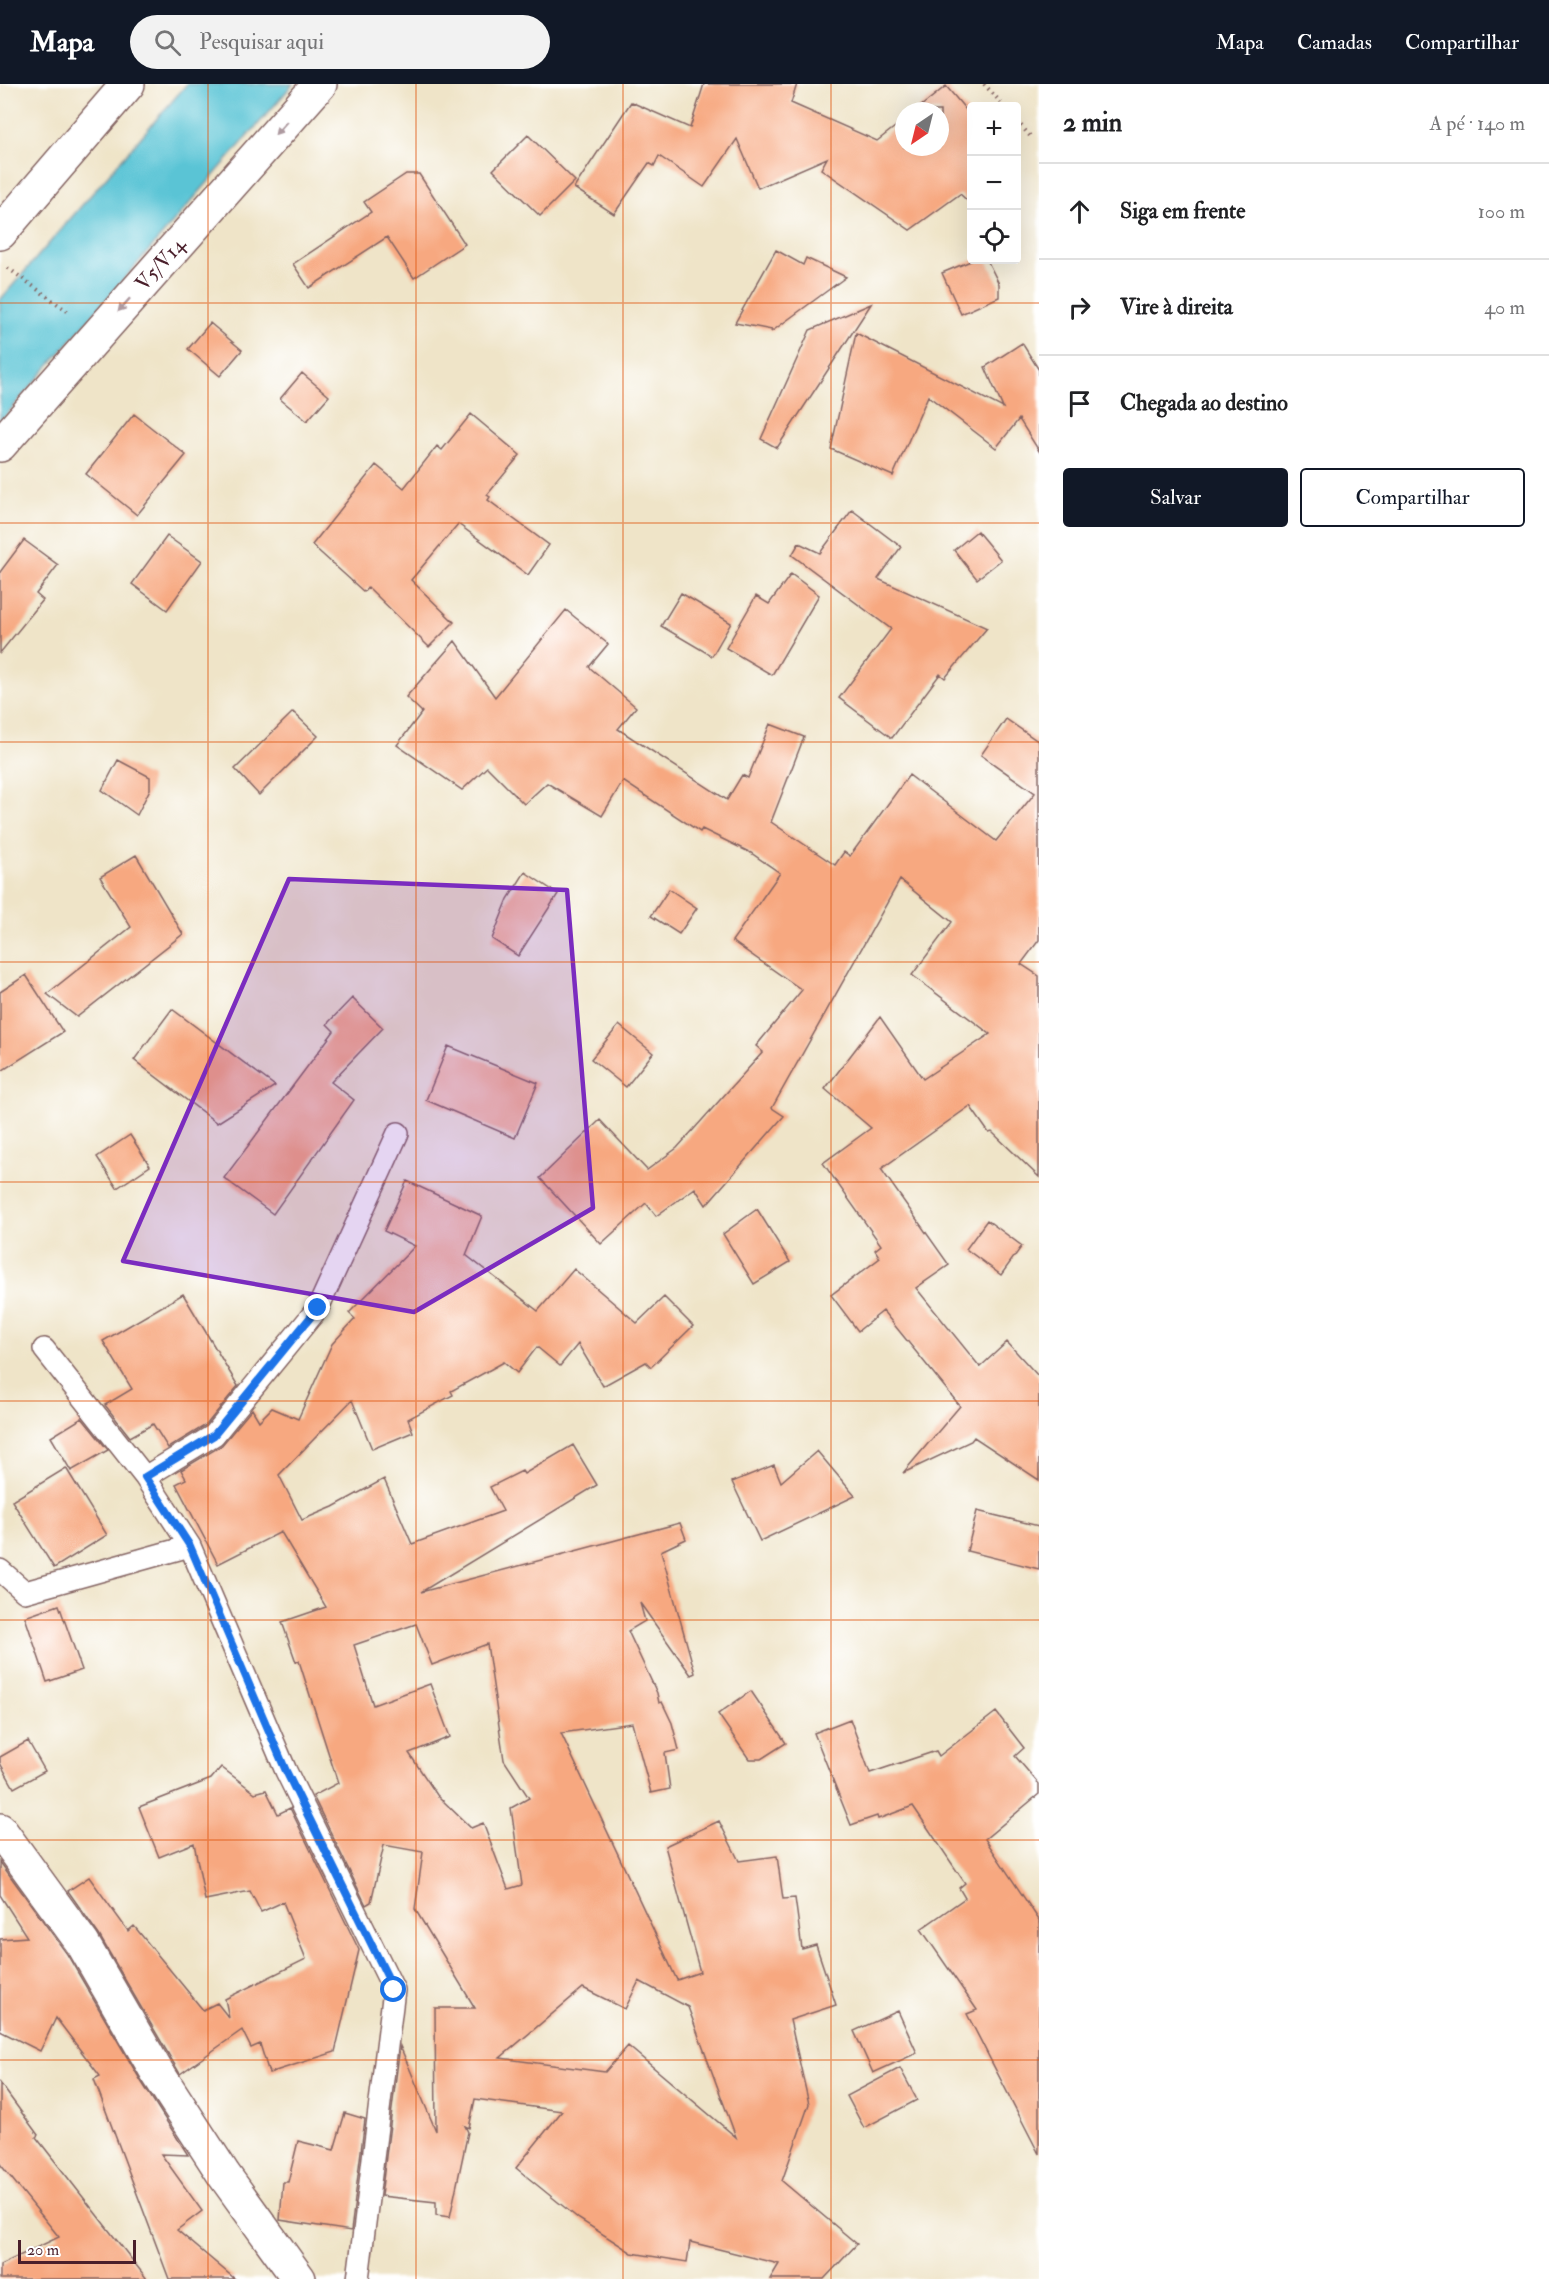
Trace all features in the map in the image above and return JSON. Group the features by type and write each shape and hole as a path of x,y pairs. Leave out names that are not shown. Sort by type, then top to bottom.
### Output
{"street":[{"path":"0,233 128,84"},
{"name":"V5/V14","path":"0,445 320,84"},
{"path":"0,1830 82,1944 157,2072 224,2175 299,2279"}],"lane":[{"path":"145,1477 214,1435 318,1308 398,1133"},
{"path":"44,1349 145,1477 190,1546 286,1771 394,1990 358,2279"},
{"path":"0,1570 25,1592 190,1546"}],"path":[{"path":"984,84 1000,102"},
{"path":"1021,126 1030,136"},
{"path":"0,262 99,333"}],"highlighted area":[{"path":"289,879 567,890 593,1208 414,1312 123,1261"}],"water":[{"path":"187,84 293,84 0,422 0,300"}],"building":[{"path":"704,84 797,84 791,103 877,141 895,127 895,156 949,156 949,102 926,102 946,86 967,111 967,200 960,194 910,230 821,169 827,158 758,188 737,139 704,187 659,156 654,166 649,163 614,214 574,188 631,102 690,128"},
{"path":"528,135 575,181 540,216 493,170"},
{"path":"406,174 419,174 465,244 414,278 387,237 309,288 293,264 371,212 364,202"},
{"path":"776,250 803,265 806,258 846,277 771,332 772,330 735,323"},
{"path":"967,263 989,264 999,284 999,297 961,314 942,273"},
{"path":"871,304 777,448 761,439 810,330"},
{"path":"210,323 242,350 220,376 188,349"},
{"path":"856,333 1003,408 985,367 1022,343 1039,370 1039,451 1019,419 996,448 928,396 893,476 831,449"},
{"path":"302,373 329,396 307,421 280,399"},
{"path":"134,414 186,455 137,515 86,474"},
{"path":"471,414 520,455 487,495 490,497 488,500 549,545 528,575 458,524 411,580 454,622 429,647 368,587 364,592 312,545 376,465 404,488 437,446 442,450"},
{"path":"852,510 901,547 878,579 987,628 945,678 940,674 892,738 839,698 891,629 792,555 799,543 820,553"},
{"path":"977,531 1001,560 977,579 954,550"},
{"path":"167,536 202,561 167,610 132,584"},
{"path":"24,540 58,565 36,594 43,600 0,653 0,572"},
{"path":"791,574 819,595 772,675 726,648 756,596 769,604"},
{"path":"681,593 731,623 712,656 661,626"},
{"path":"566,610 608,644 589,667 636,707 618,729 727,800 742,775 748,778 770,724 804,737 771,822 835,865 844,852 850,856 909,775 996,841 1035,793 981,755 1006,719 1039,742 1039,940 1021,964 1039,976 1039,1177 992,1132 989,1133 970,1106 881,1169 949,1265 916,1288 980,1367 1007,1342 1039,1377 1039,1480 974,1437 971,1441 903,1473 960,1406 883,1311 858,1331 831,1295 880,1258 875,1250 881,1245 823,1163 871,1128 825,1089 880,1017 923,1079 990,1034 912,975 952,922 900,880 772,1108 784,1116 706,1205 695,1188 656,1216 646,1203 601,1244 540,1178 600,1120 647,1170 677,1148 763,1052 756,1046 802,990 732,941 780,873 751,853 702,829 700,832 623,781 602,816 547,783 524,804 487,767 462,790 397,745 422,712 406,697 455,641 495,697"},
{"path":"293,712 318,736 259,795 235,769"},
{"path":"118,760 150,777 150,789 137,815 102,790"},
{"path":"136,855 183,934 77,1017 47,994 131,927 100,877"},
{"path":"525,872 558,894 518,956 492,939 508,899"},
{"path":"669,889 697,908 679,934 651,916"},
{"path":"26,975 63,1032 0,1072 0,992"},
{"path":"352,998 383,1028 331,1082 354,1100 273,1214 224,1178 334,1031 327,1024"},
{"path":"172,1009 275,1086 217,1123 134,1060"},
{"path":"619,1025 653,1053 626,1087 591,1059"},
{"path":"448,1046 538,1083 515,1138 426,1100"},
{"path":"130,1135 150,1166 117,1188 97,1157"},
{"path":"407,1181 482,1216 466,1255 538,1311 574,1269 637,1323 664,1297 693,1326 651,1367 646,1362 603,1386 578,1344 560,1366 537,1347 517,1373 504,1362 451,1391 453,1395 408,1419 413,1432 372,1449 352,1400 279,1475 302,1520 333,1507 384,1479 412,1544 503,1511 490,1487 522,1471 524,1474 573,1445 597,1485 421,1592 680,1523 686,1539 661,1551 695,1673 691,1675 640,1603 645,1621 628,1631 657,1693 659,1703 662,1702 672,1723 679,1750 665,1753 670,1789 651,1793 632,1723 561,1733 677,1980 700,1972 665,1846 719,1821 739,1861 777,1856 783,1899 795,1898 802,1949 816,1945 836,2005 790,2020 809,2104 782,2181 857,2244 824,2279 770,2279 779,2264 690,2242 687,2262 632,2253 579,2219 516,2168 562,2111 475,2099 469,2128 465,2126 468,2132 450,2217 436,2215 436,2202 381,2196 400,2046 436,2131 435,2008 475,2008 415,1909 423,1852 384,1845 371,1902 366,1905 313,1796 338,1783 299,1661 296,1662 282,1622 326,1607 281,1532 218,1564 176,1484 186,1479 181,1470 221,1446 252,1409 259,1421 272,1408 298,1419 332,1344 355,1319 349,1313 415,1246 384,1231","holes":["416,1624 432,1665 487,1644 504,1760 529,1798 511,1808 522,1885 508,1889 483,1823 471,1828 437,1795 409,1753 450,1737 430,1684 373,1705 354,1645","639,1981 688,2007 736,2137 628,2046 605,2072 500,2058 583,1988 625,2009"]},
{"path":"757,1209 790,1262 754,1284 723,1234"},
{"path":"987,1220 1022,1246 1001,1275 966,1249"},
{"path":"183,1294 238,1386 206,1425 168,1448 153,1424 130,1437 105,1405 132,1389 103,1341"},
{"path":"82,1418 108,1450 71,1471 51,1437"},
{"path":"817,1451 855,1496 760,1541 732,1482 774,1465 781,1482"},
{"path":"66,1468 107,1535 54,1568 12,1501"},
{"path":"977,1511 1039,1526 1039,1569 967,1551"},
{"path":"59,1605 82,1670 47,1682 25,1617"},
{"path":"751,1691 786,1743 761,1759 749,1759 718,1714"},
{"path":"996,1712 1024,1748 1015,1756 1039,1784 1039,1794 985,1839 1039,1920 1039,2154 967,2014 977,2010 921,1929 965,1898 959,1888 965,1883 913,1806 878,1819 877,1816 851,1825 814,1733 850,1719 870,1773 936,1751 939,1756"},
{"path":"28,1741 45,1771 14,1788 0,1763 0,1757"},
{"path":"221,1767 255,1793 266,1790 278,1814 290,1808 359,1950 335,2052 269,2073 260,2044 251,2048 242,2030 180,2074 99,1935 68,1891 89,1877 128,1931 134,1926 203,2010 217,2003 229,2018 225,1999 306,1959 283,1902 261,1912 250,1891 205,1900 194,1843 159,1857 139,1807 211,1779"},
{"path":"0,1862 67,1954 141,2081 188,2155 161,2154 202,2211 177,2230 235,2279 169,2279 94,2079 100,2076 56,2018 40,2051 0,2031 0,1939 27,1937 0,1895"},
{"path":"898,2011 917,2053 873,2073 854,2031"},
{"path":"900,2068 917,2100 864,2128 847,2096"},
{"path":"0,2083 38,2135 36,2137 147,2279 0,2279 0,2265 59,2237 0,2164"},
{"path":"345,2113 365,2119 351,2231 280,2220 283,2182 288,2182 298,2141 334,2150"}],"route":[{"path":"318,1308 214,1435 145,1477 190,1546 286,1771 394,1990"}]}
